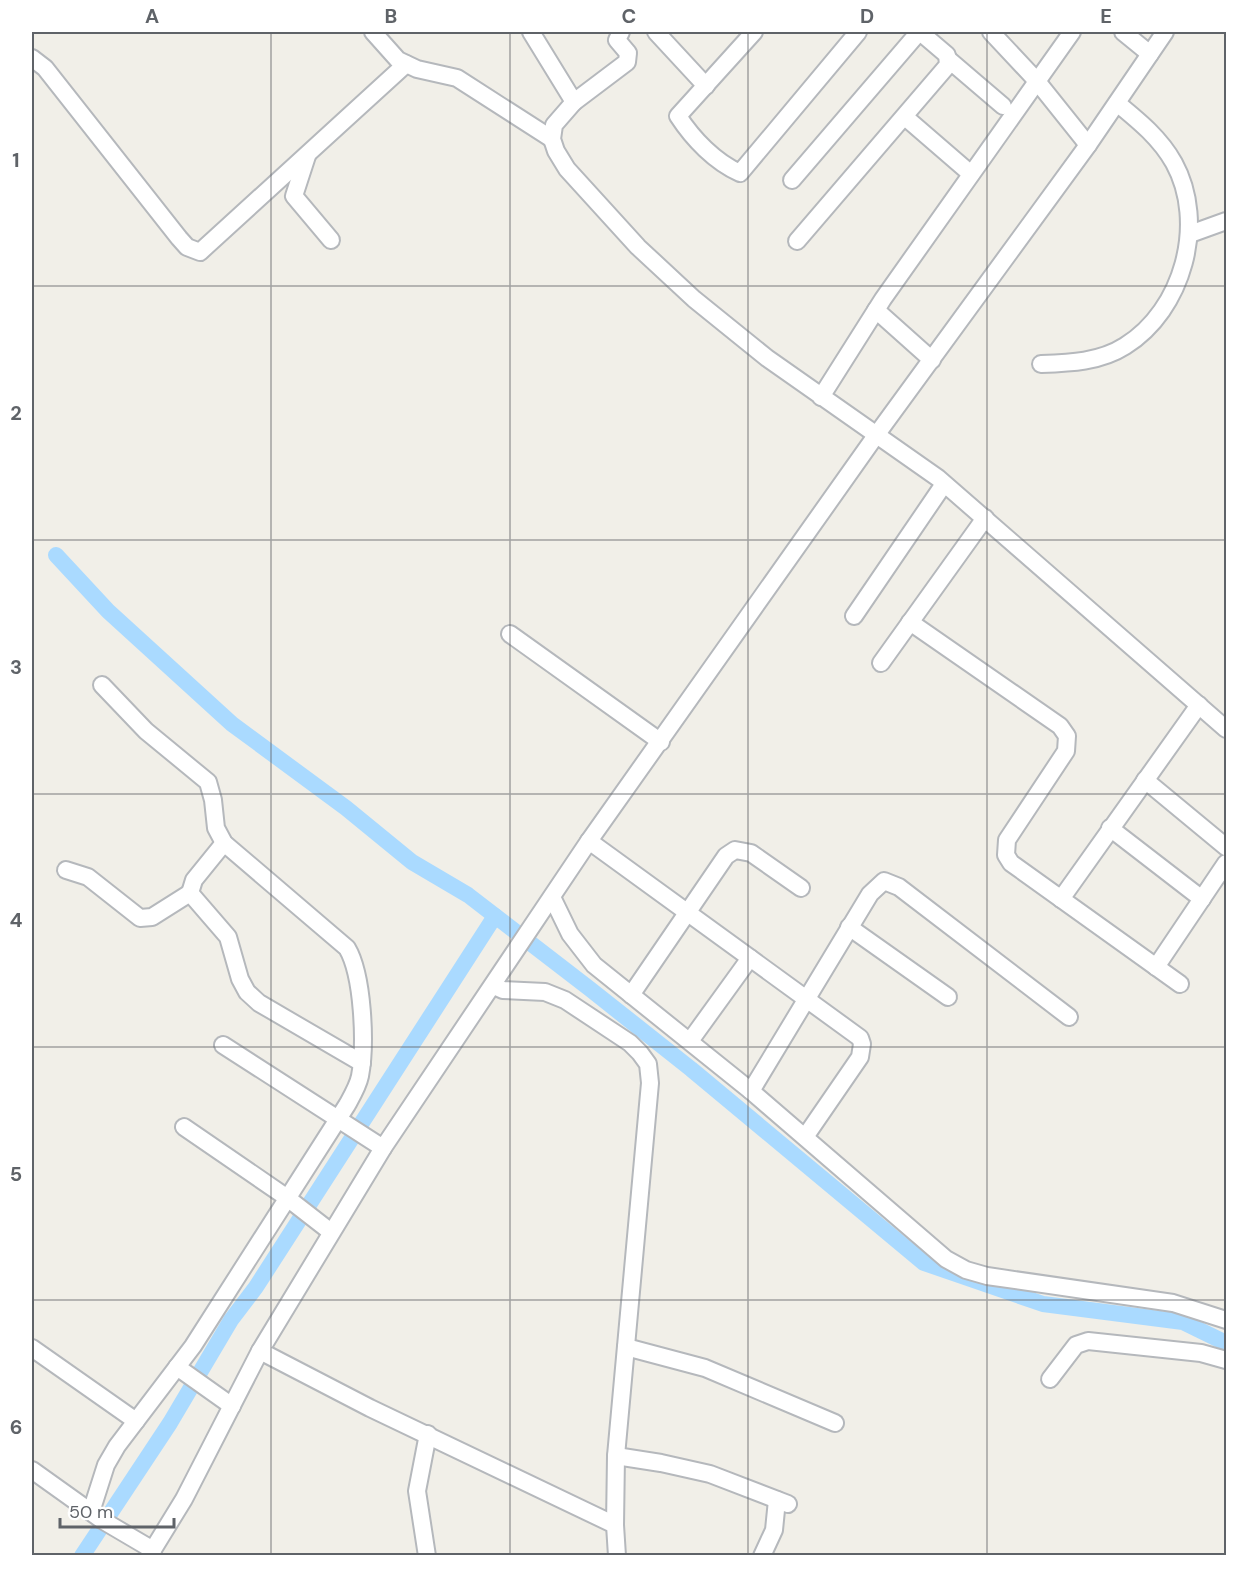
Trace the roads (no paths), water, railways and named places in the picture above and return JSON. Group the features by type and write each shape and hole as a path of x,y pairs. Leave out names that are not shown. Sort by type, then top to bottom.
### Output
{"street":[{"path":"373,32 390,54 406,64 457,78 552,139"},
{"path":"531,32 574,102"},
{"path":"621,32 617,40 628,53 627,62 574,102 554,125 552,139 567,169 638,247 694,299 821,397 878,434 944,484 1227,729"},
{"path":"656,32 706,86"},
{"path":"754,32 678,116 686,128 724,166 740,173 858,32"},
{"path":"792,180 920,32 1003,106"},
{"path":"991,32 1036,80 1088,145"},
{"path":"821,397 876,310 1072,32"},
{"path":"1123,32 1150,54"},
{"path":"32,1470 151,1552 184,1499 260,1351 383,1148 590,841 878,434 1118,103 1165,32"},
{"path":"32,58 45,68 179,238 194,250 205,249 406,64"},
{"path":"797,241 944,70 948,59"},
{"path":"1041,364 1097,359 1125,346 1149,326 1176,281 1186,259 1190,234 1187,202 1174,163 1158,138 1118,103"},
{"path":"905,117 971,174"},
{"path":"307,154 294,196 331,240"},
{"path":"1190,234 1227,221"},
{"path":"876,310 932,360"},
{"path":"854,616 944,484"},
{"path":"881,663 985,518"},
{"path":"910,622 1064,730 1068,743 1066,751 1007,840 1005,849 1011,863 1180,984"},
{"path":"510,634 661,742"},
{"path":"102,685 146,731 208,782 213,800 216,828 224,843 347,948 356,968 360,992 362,1064 345,1123 286,1197 183,1372 136,1421 106,1465 103,1520"},
{"path":"1061,899 1199,705"},
{"path":"1145,780 1227,847"},
{"path":"1110,828 1202,899"},
{"path":"590,841 860,1038 862,1050 860,1057 805,1137"},
{"path":"66,870 88,877 140,918 152,917 190,893 195,880 224,843"},
{"path":"631,995 726,856 735,850 751,853 801,888"},
{"path":"1156,967 1227,863"},
{"path":"751,1091 849,927 877,885 884,881 892,883 1069,1017"},
{"path":"190,893 228,937 247,992 259,1003 362,1064"},
{"path":"549,901 580,949 631,995 751,1091 946,1259 966,1270 1020,1282 1173,1303 1227,1320"},
{"path":"849,927 948,997"},
{"path":"690,1041 750,958"},
{"path":"494,986 503,990 555,994 630,1043 648,1064 650,1083 616,1456 617,1556"},
{"path":"222,1045 383,1148"},
{"path":"184,1127 316,1218 331,1232"},
{"path":"1050,1379 1076,1345 1088,1341 1201,1353 1227,1360"},
{"path":"626,1347 705,1368 835,1422"},
{"path":"32,1348 136,1421"},
{"path":"260,1351 370,1408 615,1525"},
{"path":"183,1372 232,1406"},
{"path":"428,1434 417,1491 428,1556"},
{"path":"616,1456 687,1468 783,1502 762,1556"}],"waterway":[{"path":"56,555 108,611 232,724 346,808 412,862 468,895 590,989 691,1069 924,1263 1043,1304 1183,1322 1226,1343"},
{"path":"82,1556 170,1423 231,1320 256,1287 495,916"}]}
